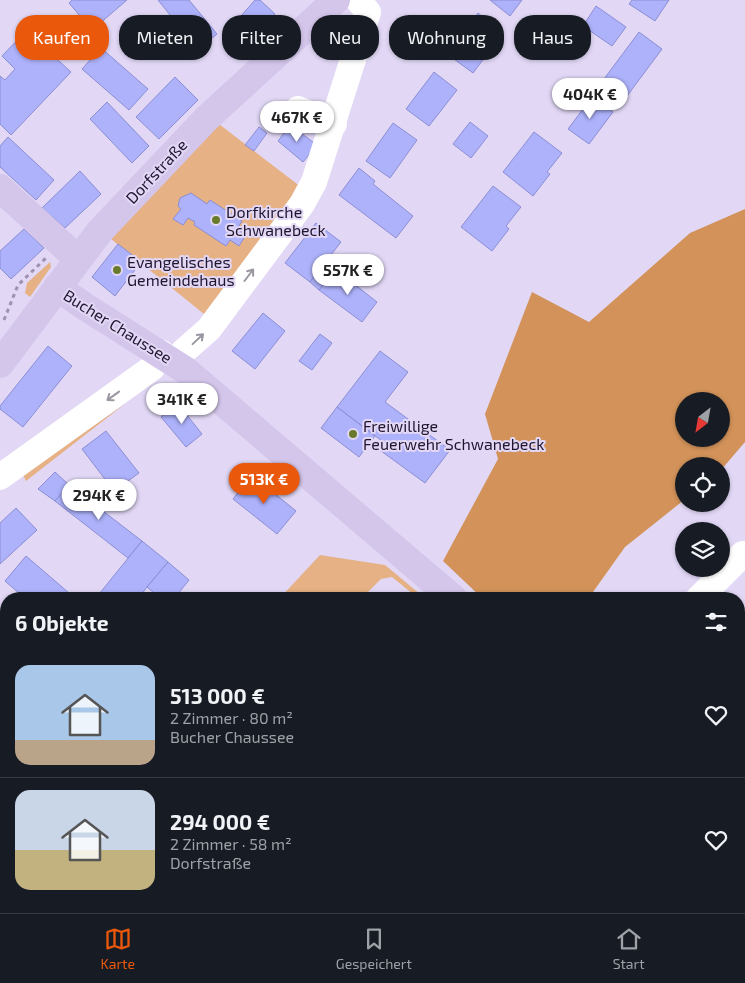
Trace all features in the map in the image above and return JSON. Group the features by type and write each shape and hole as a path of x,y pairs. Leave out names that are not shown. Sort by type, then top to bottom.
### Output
{"main road":[{"name":"Dorfstraße","path":"0,364 100,231 178,147 246,80 336,0"},
{"path":"0,188 78,259"},
{"name":"Bucher Chaussee","path":"57,287 84,306 169,358 446,592"}],"street":[{"path":"0,477 152,368 184,351 209,329 302,204 314,182 334,124 363,6"},
{"path":"298,109 334,124"},
{"path":"705,592 743,554"}],"path":[{"path":"3,322 18,286"}],"shaded area":[{"path":"219,124 301,187 204,314 111,239"},
{"path":"745,209 745,442 730,460 730,457 675,457 675,507 625,547 593,592 476,592 443,561 498,459 485,414 532,292 589,322 690,233"},
{"path":"50,262 51,267 30,297 25,293 27,283"},
{"path":"126,403 26,481 23,475"},
{"path":"320,555 385,565 418,592 410,592 392,577 381,579 368,592 286,592"}],"building":[{"path":"72,0 127,0 109,15 79,15 69,3"},
{"path":"158,0 189,0 201,15 170,15"},
{"path":"255,0 260,0 275,14 274,15 242,15"},
{"path":"490,0 522,0 510,16"},
{"path":"632,0 669,0 655,21 629,4"},
{"path":"596,6 626,27 612,46 591,32 590,15"},
{"path":"212,28 217,34 212,38"},
{"path":"639,32 662,49 624,100 601,83"},
{"path":"15,42 15,60 58,60 71,72 11,135 0,124 0,76 5,80 15,69 2,56"},
{"path":"109,55 148,89 129,110 82,69 90,60 109,60"},
{"path":"455,60 483,60 473,73"},
{"path":"434,72 457,90 429,126 406,109"},
{"path":"175,77 198,100 159,139 136,117"},
{"path":"592,97 613,112 589,144 568,129"},
{"path":"107,102 149,146 132,163 90,119"},
{"path":"470,122 488,136 471,158 453,144"},
{"path":"393,123 417,140 390,178 366,161"},
{"path":"290,125 317,145 303,162 278,141"},
{"path":"259,127 267,133 254,151 245,145"},
{"path":"534,132 562,153 547,172 550,174 533,196 503,172"},
{"path":"8,137 54,180 36,200 0,167 0,146"},
{"path":"359,168 375,181 373,184 413,216 396,238 339,195"},
{"path":"80,171 101,194 65,228 42,208"},
{"path":"493,186 521,207 506,226 509,229 492,251 461,227"},
{"name":"Dorfkirche Schwanebeck","path":"191,193 207,204 210,200 242,221 237,229 246,235 239,246 230,240 226,246 194,225 195,222 188,218 183,225 173,219 181,209 178,206 180,198"},
{"path":"316,223 341,242 310,282 285,263"},
{"path":"24,229 44,248 11,279 0,268 0,251"},
{"name":"Evangelisches Gemeindehaus","path":"118,244 141,262 115,296 92,277"},
{"path":"335,269 377,302 362,322 319,290"},
{"path":"318,271 328,279 319,290 310,282"},
{"path":"263,313 285,331 255,369 232,351"},
{"path":"320,334 332,343 312,370 299,361"},
{"path":"48,346 72,366 23,427 0,409 0,406"},
{"path":"380,351 408,372 385,402 450,450 425,483 377,448 382,441 337,407"},
{"path":"178,404 202,434 186,447 161,417"},
{"path":"337,407 375,436 359,457 321,428"},
{"path":"106,431 139,473 114,491 82,449"},
{"path":"55,472 69,485 55,501 38,489"},
{"path":"252,475 296,511 277,534 233,499"},
{"path":"69,485 142,541 128,558 55,501"},
{"path":"16,508 37,530 0,564 0,523"},
{"path":"142,541 168,562 143,592 101,592"},
{"path":"26,556 68,592 18,592 5,581"},
{"path":"168,562 189,580 180,592 153,592 147,587"}],"place":[{"name":"Dorfkirche Schwanebeck","path":"216,220"},
{"name":"Evangelisches Gemeindehaus","path":"117,270"},
{"name":"Freiwillige Feuerwehr Schwanebeck","path":"353,434"}]}
